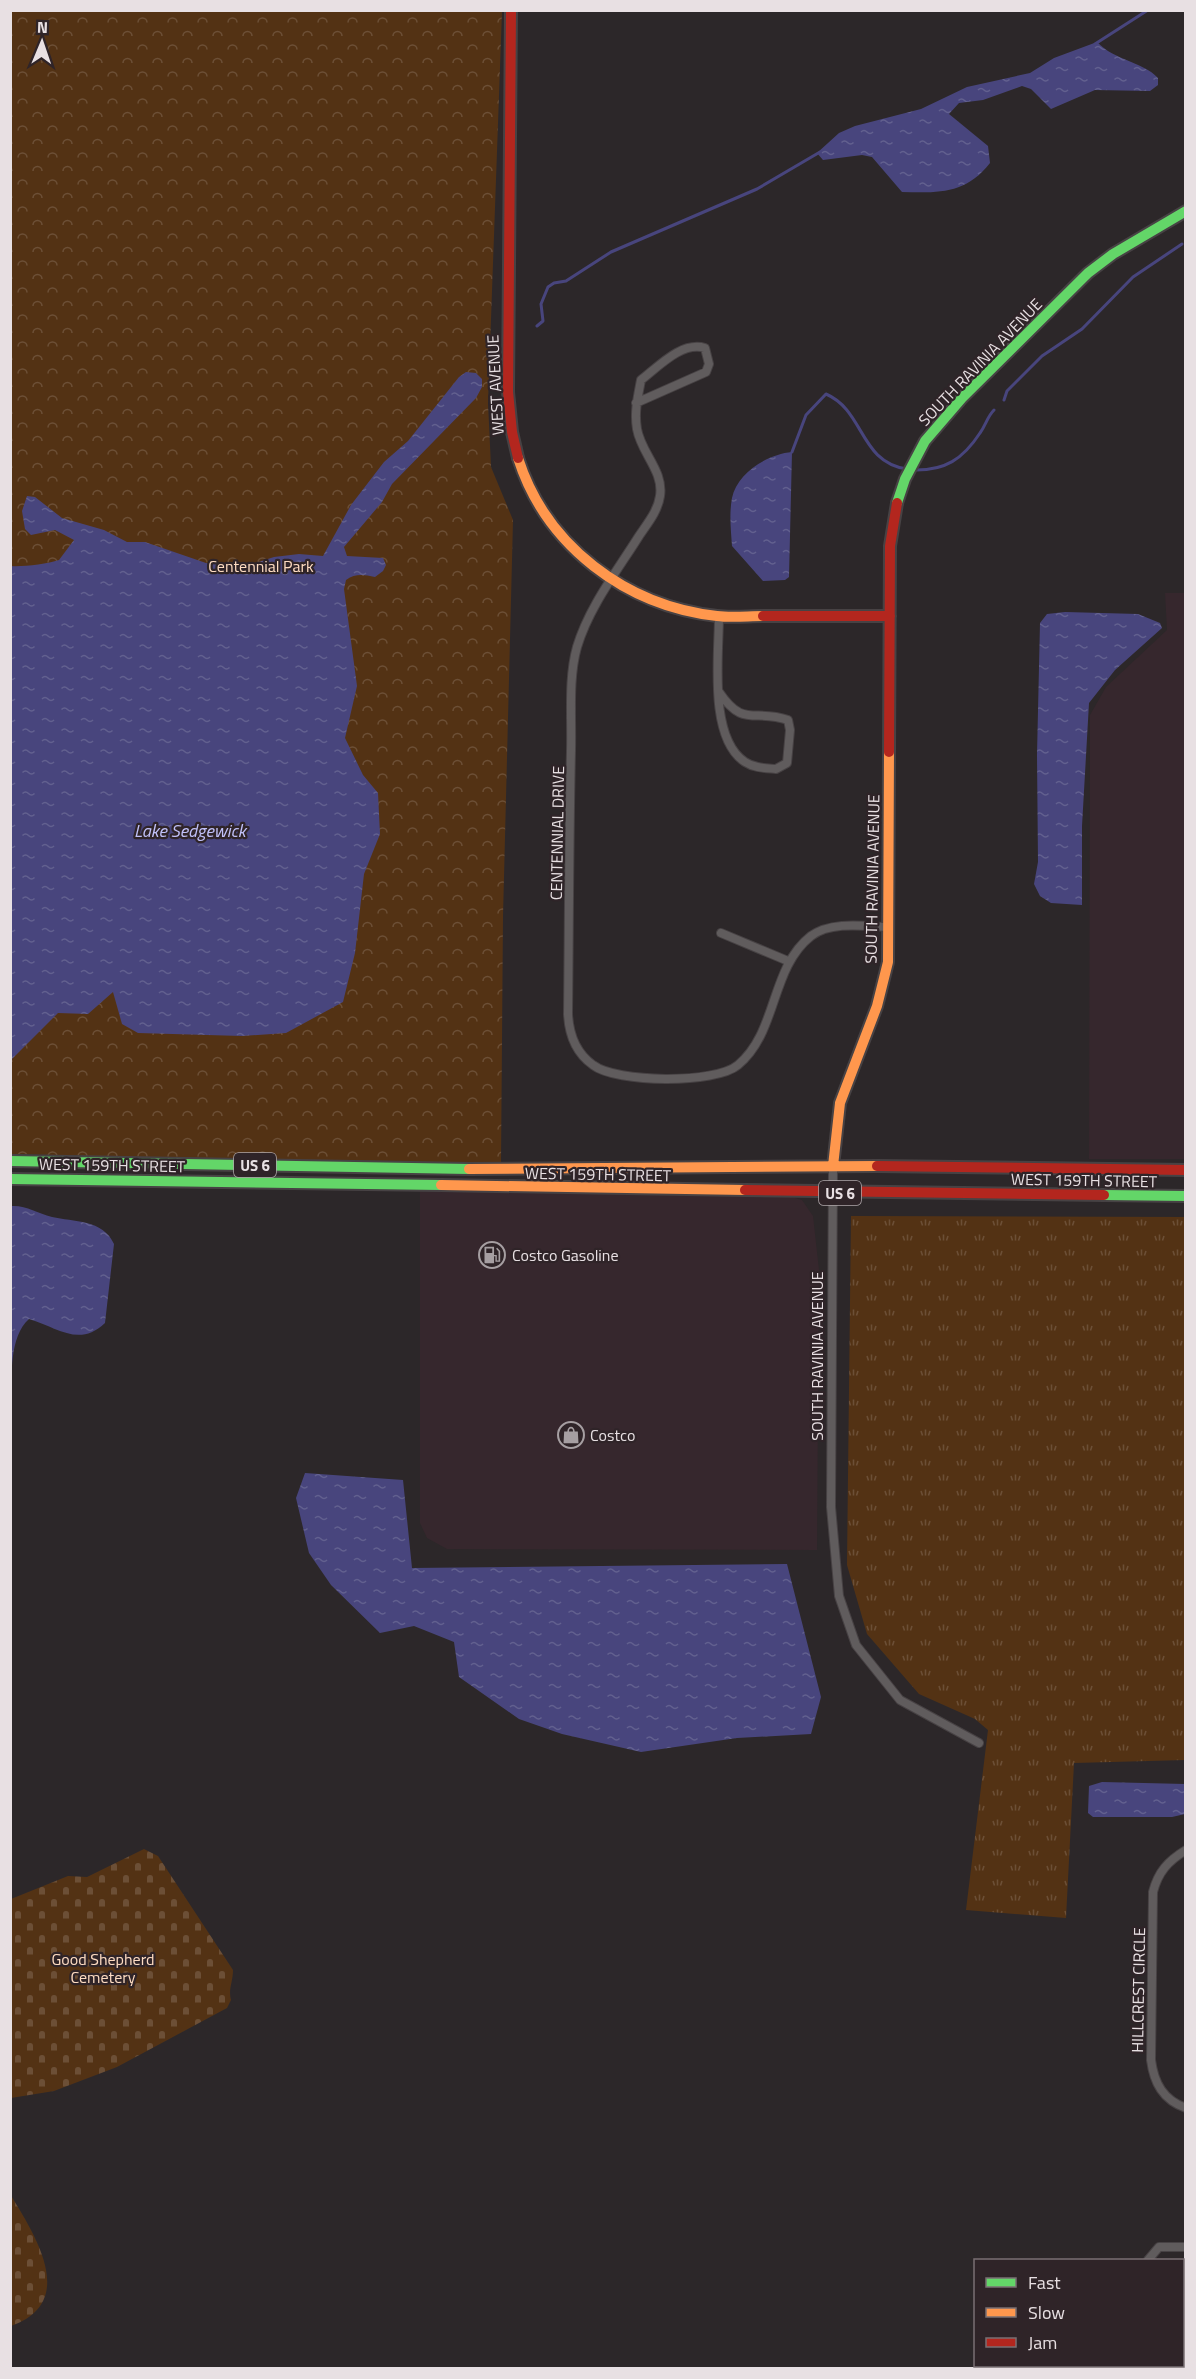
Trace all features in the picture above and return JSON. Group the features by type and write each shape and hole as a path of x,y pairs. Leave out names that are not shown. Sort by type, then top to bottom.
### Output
{"main road":[{"name":"WEST AVENUE","path":"511,10 509,417 514,446 527,484 558,535 611,582 657,603 719,616 890,616"},
{"name":"SOUTH RAVINIA AVENUE","path":"832,1166 840,1103 877,1006 885,973 890,546 895,508 905,479 925,441 962,398 1088,273 1113,254 1185,211"},
{"name":"WEST 159TH STREET","path":"10,1161 499,1170 832,1166 1185,1170"},
{"name":"WEST 159TH STREET","path":"10,1179 832,1193 1185,1196"}],"street":[{"path":"697,346 705,348 709,364 706,372 636,403 641,380 679,351 697,346"},
{"name":"CENTENNIAL DRIVE","path":"636,403 637,431 656,472 660,485 660,498 653,515 585,626 577,649 573,674 569,1029 582,1054 593,1066 611,1074 706,1078 723,1075 750,1053 788,961"},
{"path":"719,616 719,692 723,730 738,757 760,768 776,769 787,763 790,730 788,720 778,716 739,714 729,707 719,692"},
{"path":"721,933 788,961 814,934 829,928 887,927"},
{"name":"SOUTH RAVINIA AVENUE","path":"832,1166 831,1507 839,1596 856,1645 900,1700 979,1743"},
{"name":"HILLCREST CIRCLE","path":"1185,1850 1169,1861 1161,1871 1153,1892 1151,2060 1156,2084 1162,2093 1185,2108"},
{"path":"1149,2259 1159,2247 1185,2247"}],"shaded area":[{"path":"1165,593 1186,593 1185,1159 1089,1159 1090,715 1106,687 1167,630"},
{"path":"420,1191 792,1197 802,1200 813,1216 819,1270 817,1550 447,1549 427,1538 420,1523"}],"green space":[{"name":"Centennial Park","path":"11,11 502,11 488,403 491,467 513,520 503,916 501,1162 424,1164 11,1154"},
{"path":"851,1216 1185,1217 1185,1760 1074,1763 1066,1918 966,1910 988,1730 975,1719 919,1694 867,1634 847,1565"},
{"name":"Good Shepherd Cemetery","path":"144,1849 158,1856 233,1970 231,2000 227,2008 117,2067 54,2091 11,2098 11,1899 68,1876 87,1877"},
{"path":"10,2194 39,2247 45,2266 47,2284 43,2301 32,2315 11,2326"}],"water":[{"path":"1097,42 1112,53 1152,72 1158,78 1158,85 1150,91 1095,90 1051,109 1031,89 1022,86 983,100 959,103 949,114 988,146 990,163 971,181 951,190 902,192 872,157 862,155 823,160 817,153 839,133 855,126 921,109 967,87 1030,73 1054,58"},
{"name":"Lake Sedgewick","path":"466,372 476,373 482,379 482,387 476,398 392,484 382,502 344,547 347,556 383,558 386,565 383,571 375,577 360,575 346,580 344,589 357,686 345,738 363,775 378,793 380,834 364,874 355,953 343,1002 286,1033 242,1036 138,1033 122,1024 113,992 88,1014 58,1013 11,1060 11,566 35,565 59,560 74,540 55,530 31,535 25,529 22,511 27,496 35,497 62,518 104,530 127,542 145,542 206,563 243,567 274,557 299,554 323,556 351,505 384,462 408,441 459,377"},
{"path":"792,452 789,577 785,580 763,581 732,546 730,516 732,498 740,481 755,466 773,457"},
{"path":"1065,612 1138,614 1160,623 1162,628 1115,670 1089,703 1082,826 1082,905 1051,903 1040,896 1034,884 1038,862 1037,755 1040,623 1047,614"},
{"path":"11,1206 87,1223 103,1230 114,1244 105,1323 86,1334 77,1335 29,1319 18,1336 15,1346 11,1400"},
{"path":"305,1473 403,1480 412,1568 787,1564 821,1697 811,1734 737,1738 641,1752 562,1734 519,1719 459,1677 454,1642 414,1626 380,1633 331,1585 309,1553 296,1498"},
{"path":"1102,1782 1185,1784 1185,1814 1172,1817 1093,1817 1088,1813 1089,1786"}],"waterway":[{"path":"1095,44 1148,10"},
{"path":"537,326 543,321 541,304 548,287 554,283 566,281 611,252 757,189 820,152"},
{"path":"1004,400 1007,391 1042,356 1082,329 1133,277 1182,244"},
{"path":"792,452 806,415 826,394 839,402 848,412 880,457 891,464 907,469"},
{"path":"913,470 935,468 952,462 974,442 994,410"}],"traffic: fast":[{"path":"897,503 905,479 925,441 962,398 1088,273 1113,254 1186,211"},
{"path":"10,1161 469,1169"},
{"path":"10,1179 441,1185"},
{"path":"1104,1195 1186,1196"}],"traffic: slow":[{"path":"518,458 531,490 548,518 569,544 621,585 683,610 723,617 763,616"},
{"path":"833,1166 840,1103 877,1006 888,962 889,752"},
{"path":"469,1169 877,1166"},
{"path":"441,1185 745,1190"}],"traffic: jam":[{"path":"511,10 508,392 512,432 518,458"},
{"path":"889,752 890,546 897,503"},
{"path":"763,616 890,616"},
{"path":"877,1166 1186,1170"},
{"path":"745,1190 1104,1195"}],"place":[{"name":"Costco Gasoline","path":"492,1255"},
{"name":"Costco","path":"571,1435"}]}
